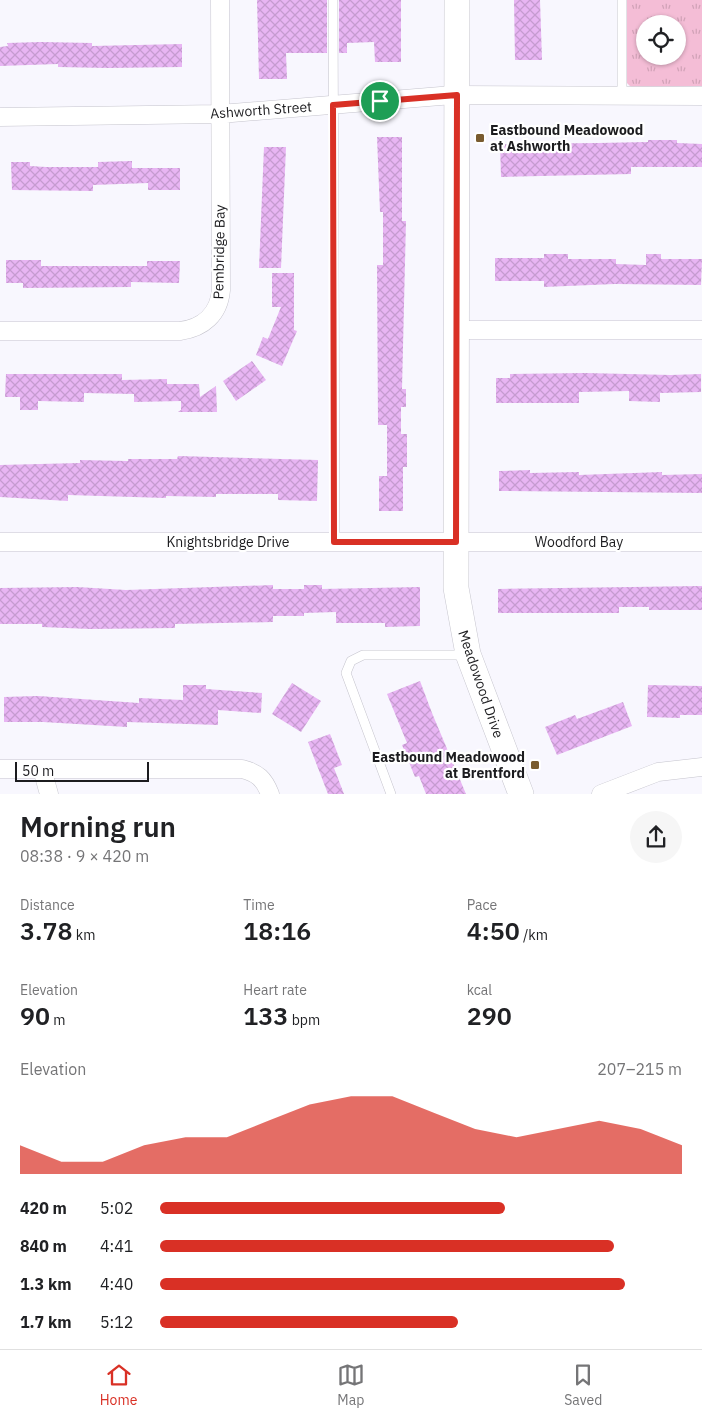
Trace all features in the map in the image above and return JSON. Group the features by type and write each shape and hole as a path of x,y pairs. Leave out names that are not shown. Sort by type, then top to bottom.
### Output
{"street":[{"name":"Pembridge Bay","path":"0,331 180,331 197,327 206,321 218,306 221,290 220,0"},
{"name":"Meadowood Drive","path":"457,0 456,542 458,606 469,655 521,794"},
{"name":"Ashworth Street","path":"0,117 220,114 457,95 702,96"},
{"path":"457,330 702,330"},
{"name":"Knightsbridge Drive","path":"0,542 456,542"},
{"name":"Woodford Bay","path":"456,542 702,542"},
{"path":"601,794 658,772 671,769 702,768"},
{"path":"0,769 242,769 258,775 264,781 270,794"},
{"path":"42,769 49,794"}],"lane":[{"path":"333,0 334,542"},
{"path":"622,0 622,96"},
{"path":"390,794 346,673 349,664 362,655 469,655"}],"green space":[{"path":"626,0 702,0 702,86 631,87 626,82"}],"building":[{"path":"257,0 327,0 327,53 286,53 287,79 259,79"},
{"path":"339,0 401,0 401,62 375,62 374,42 347,43 347,53 339,53"},
{"path":"514,0 540,0 542,60 515,60"},
{"path":"7,43 92,43 92,46 182,44 182,67 58,67 58,64 0,66 0,47 8,46"},
{"path":"377,137 402,137 402,221 406,221 402,389 406,389 406,407 401,407 401,434 407,434 407,467 403,467 403,511 379,511 379,476 387,476 387,425 378,425 377,265 383,265 383,212 380,212"},
{"path":"648,140 677,140 677,143 702,144 702,167 631,167 631,174 501,177 500,144 648,142"},
{"path":"264,147 286,147 281,268 259,268"},
{"path":"132,161 132,168 180,168 180,190 148,190 148,183 93,185 93,191 12,190 11,162 30,162 30,166 46,167 98,167 98,162"},
{"path":"544,254 568,254 568,259 616,259 616,264 646,265 646,254 661,254 661,259 702,259 701,285 615,284 544,287 544,281 495,281 495,258 544,258"},
{"path":"6,260 41,260 41,266 147,266 147,261 180,261 179,283 131,282 131,287 23,288 23,283 6,283"},
{"path":"272,273 294,273 294,330 297,331 282,366 256,355 263,337 268,339 281,307 272,307"},
{"path":"252,361 266,380 236,401 223,381"},
{"path":"6,374 122,374 122,380 167,379 167,384 199,384 200,397 216,386 217,412 178,412 181,410 181,401 134,402 134,394 84,393 84,402 38,401 38,410 20,410 20,397 5,397"},
{"path":"510,374 701,374 701,392 660,393 660,402 629,401 629,391 579,392 579,403 496,403 496,378 510,378"},
{"path":"178,456 318,460 317,501 278,500 278,494 216,494 216,497 166,496 166,498 68,495 68,501 0,497 0,465 80,463 80,460 177,459"},
{"path":"530,470 530,473 579,472 579,475 662,472 662,475 702,474 702,493 499,491 499,471"},
{"path":"273,585 273,589 304,589 304,585 322,585 322,589 420,587 420,626 385,627 385,623 336,623 336,612 304,613 304,616 273,616 273,622 175,624 175,628 90,629 42,627 42,624 0,624 0,588 77,587 126,590"},
{"path":"702,586 702,610 649,610 649,607 619,607 619,613 498,613 498,589"},
{"path":"420,681 466,794 426,794 419,776 415,777 402,745 407,743 387,694"},
{"path":"292,683 321,701 301,732 272,714"},
{"path":"183,685 206,685 206,689 262,693 261,713 218,710 218,725 127,722 127,727 43,722 4,722 4,697 38,696 139,703 139,698 183,700"},
{"path":"648,685 702,686 702,715 680,715 680,718 647,717"},
{"path":"623,702 632,726 557,755 545,727 575,715 577,719"},
{"path":"330,734 342,765 334,768 344,794 328,794 308,742"}],"place":[{"name":"Eastbound Meadowood at Ashworth","path":"480,138"},
{"name":"Eastbound Meadowood at Brentford","path":"535,765"}],"route":[{"path":"457,95 456,542 334,542 333,105 380,101 457,95"}]}
